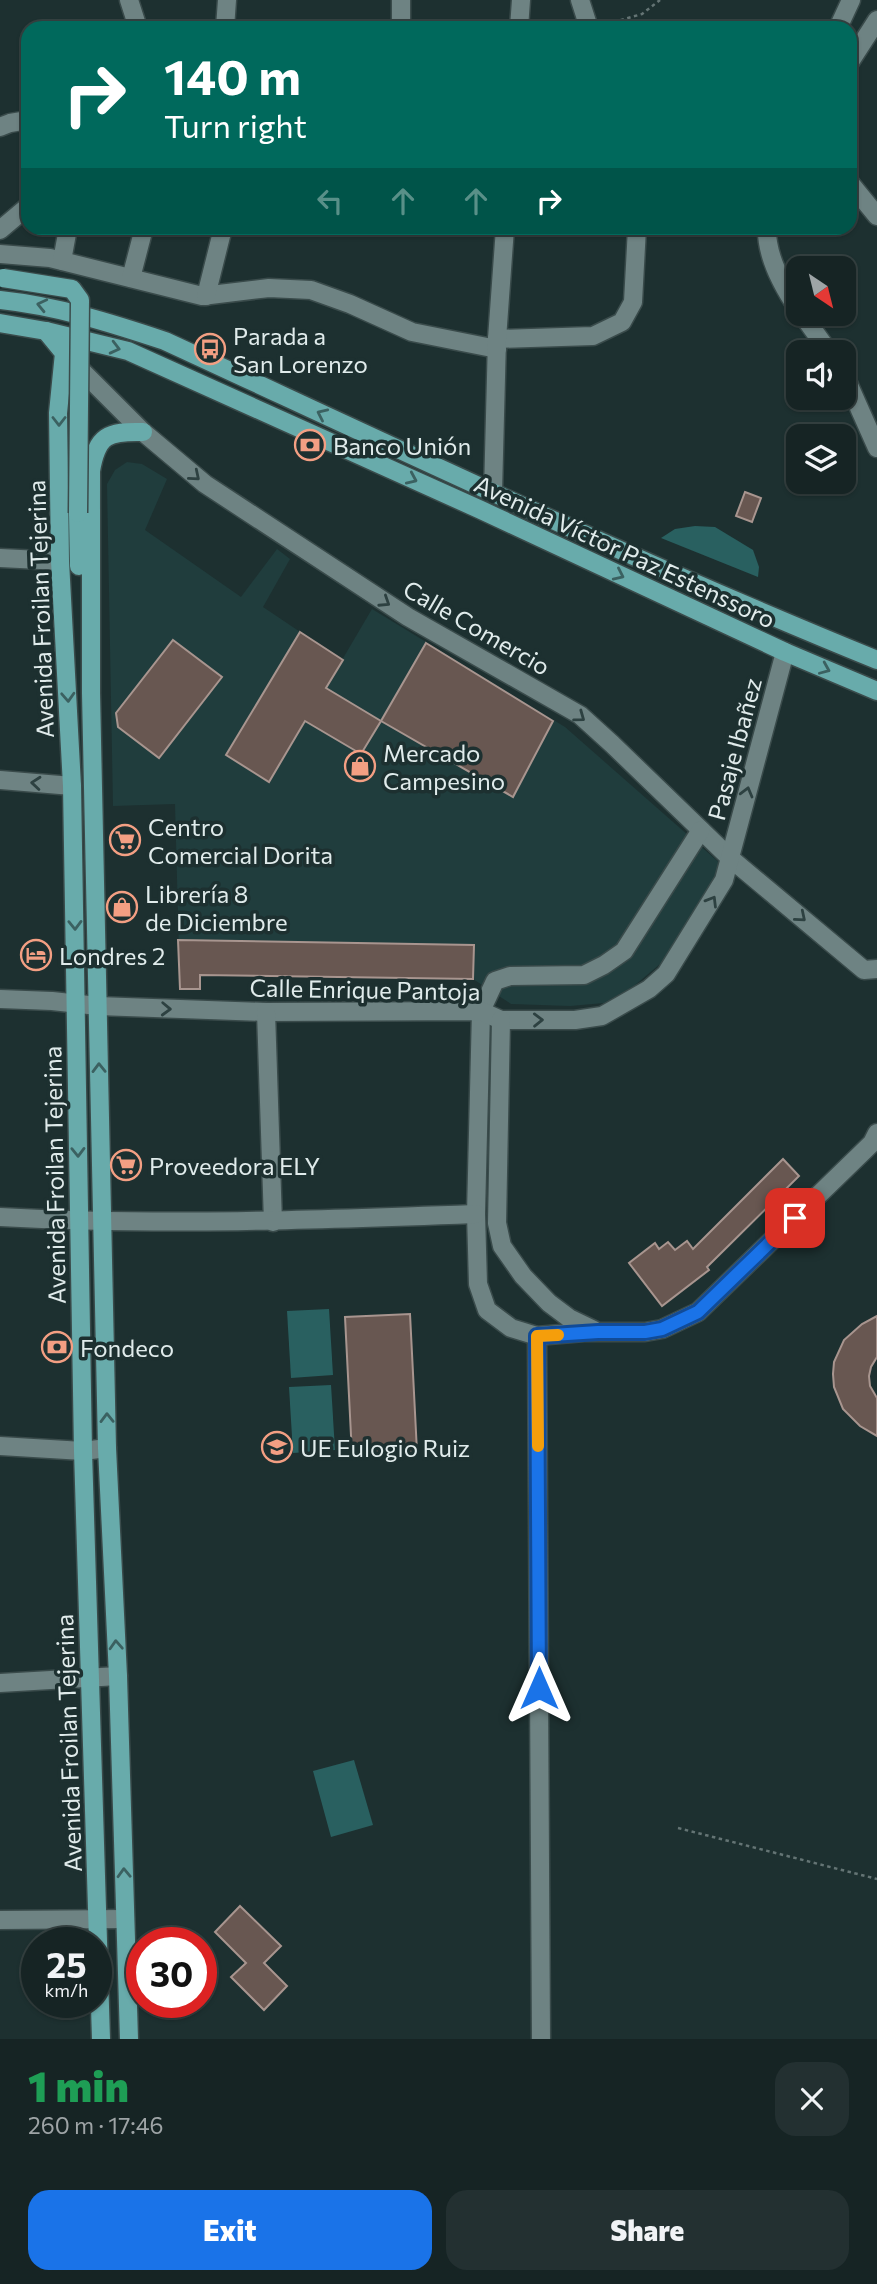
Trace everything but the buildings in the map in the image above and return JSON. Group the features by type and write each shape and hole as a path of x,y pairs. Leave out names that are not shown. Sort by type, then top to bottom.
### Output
{"main road":[{"path":"2,278 72,289 80,300 80,667 91,693"},
{"name":"Avenida Víctor Paz Estenssoro","path":"0,300 37,303 165,341 779,621 877,660"},
{"name":"Avenida Víctor Paz Estenssoro","path":"0,323 128,351 481,510 785,652 877,691"},
{"name":"Calle Comercio","path":"46,331 64,353"},
{"name":"Avenida Froilan Tejerina","path":"64,353 58,413 60,561 72,786 83,1451 101,2039"},
{"name":"Avenida Froilan Tejerina","path":"129,2039 118,1676 107,1448 91,693 91,471 94,452 106,437 120,431 143,432"}],"street":[{"path":"129,0 136,21"},
{"path":"226,21 227,0"},
{"path":"401,0 401,21"},
{"path":"520,21 521,0"},
{"path":"580,0 594,21"},
{"path":"841,21 851,0"},
{"path":"857,52 876,24"},
{"path":"0,127 21,121"},
{"path":"857,192 877,216"},
{"path":"0,230 21,212"},
{"path":"61,261 67,235"},
{"path":"131,278 142,235"},
{"path":"206,296 221,235"},
{"path":"493,492 497,344 505,235"},
{"path":"0,254 50,258 206,296 269,288 311,290 412,331 497,344 593,336 622,322 633,302 637,235"},
{"path":"766,235 777,271 786,287"},
{"name":"Calle Comercio","path":"64,353 143,432 205,484 397,610 580,715 730,858 864,970 877,969"},
{"path":"856,401 877,448"},
{"path":"0,558 60,561"},
{"name":"Pasaje Ibañez","path":"730,858 785,652"},
{"path":"0,780 72,786"},
{"path":"701,830 624,950 604,965 584,975 510,976 495,981 481,1011 475,1214 478,1284 487,1310 511,1328 537,1336 662,1329 698,1312 872,1143 877,1133"},
{"name":"Calle Enrique Pantoja","path":"0,999 98,1006 266,1012 481,1011 501,1020 575,1020 602,1016 649,989 666,974 724,880 730,858"},
{"path":"266,1012 273,1222"},
{"path":"501,1020 497,1223 502,1247 523,1276 549,1303 569,1318 598,1332"},
{"path":"0,1217 103,1222 273,1222 475,1214"},
{"path":"537,1336 541,2039"},
{"path":"0,1446 83,1451 107,1448"},
{"path":"0,1683 118,1676"},
{"path":"0,1920 125,1919"}],"path":[{"path":"616,21 642,14 660,0"},
{"path":"678,1828 877,1879"}],"shaded area":[{"name":"Mercado Campesino","path":"127,462 142,464 167,479 145,530 241,597 277,549 290,559 263,607 342,660 372,609 565,727 722,865 666,959 634,986 604,1003 570,1006 511,1004 473,979 201,975 200,989 180,989 175,804 113,806 107,484 115,470"},
{"path":"715,527 753,550 759,567 758,577 661,538 675,529"},
{"path":"329,1309 333,1375 291,1378 287,1311"},
{"path":"331,1385 335,1450 293,1453 289,1387"},
{"path":"354,1760 373,1825 331,1837 313,1771"}],"slow traffic":[{"path":"538,1446 537,1336 558,1335"}],"place":[{"name":"Parada a San Lorenzo","path":"210,349"},
{"name":"Banco Unión","path":"310,445"},
{"name":"Mercado Campesino","path":"360,766"},
{"name":"Centro Comercial Dorita","path":"125,840"},
{"name":"Librería 8 de Diciembre","path":"122,907"},
{"name":"Londres 2","path":"36,955"},
{"name":"Proveedora ELY","path":"126,1165"},
{"name":"Fondeco","path":"57,1347"},
{"name":"UE Eulogio Ruiz","path":"277,1447"}],"route":[{"path":"539,1688 537,1336 645,1332 680,1322 698,1312 795,1218"}]}
